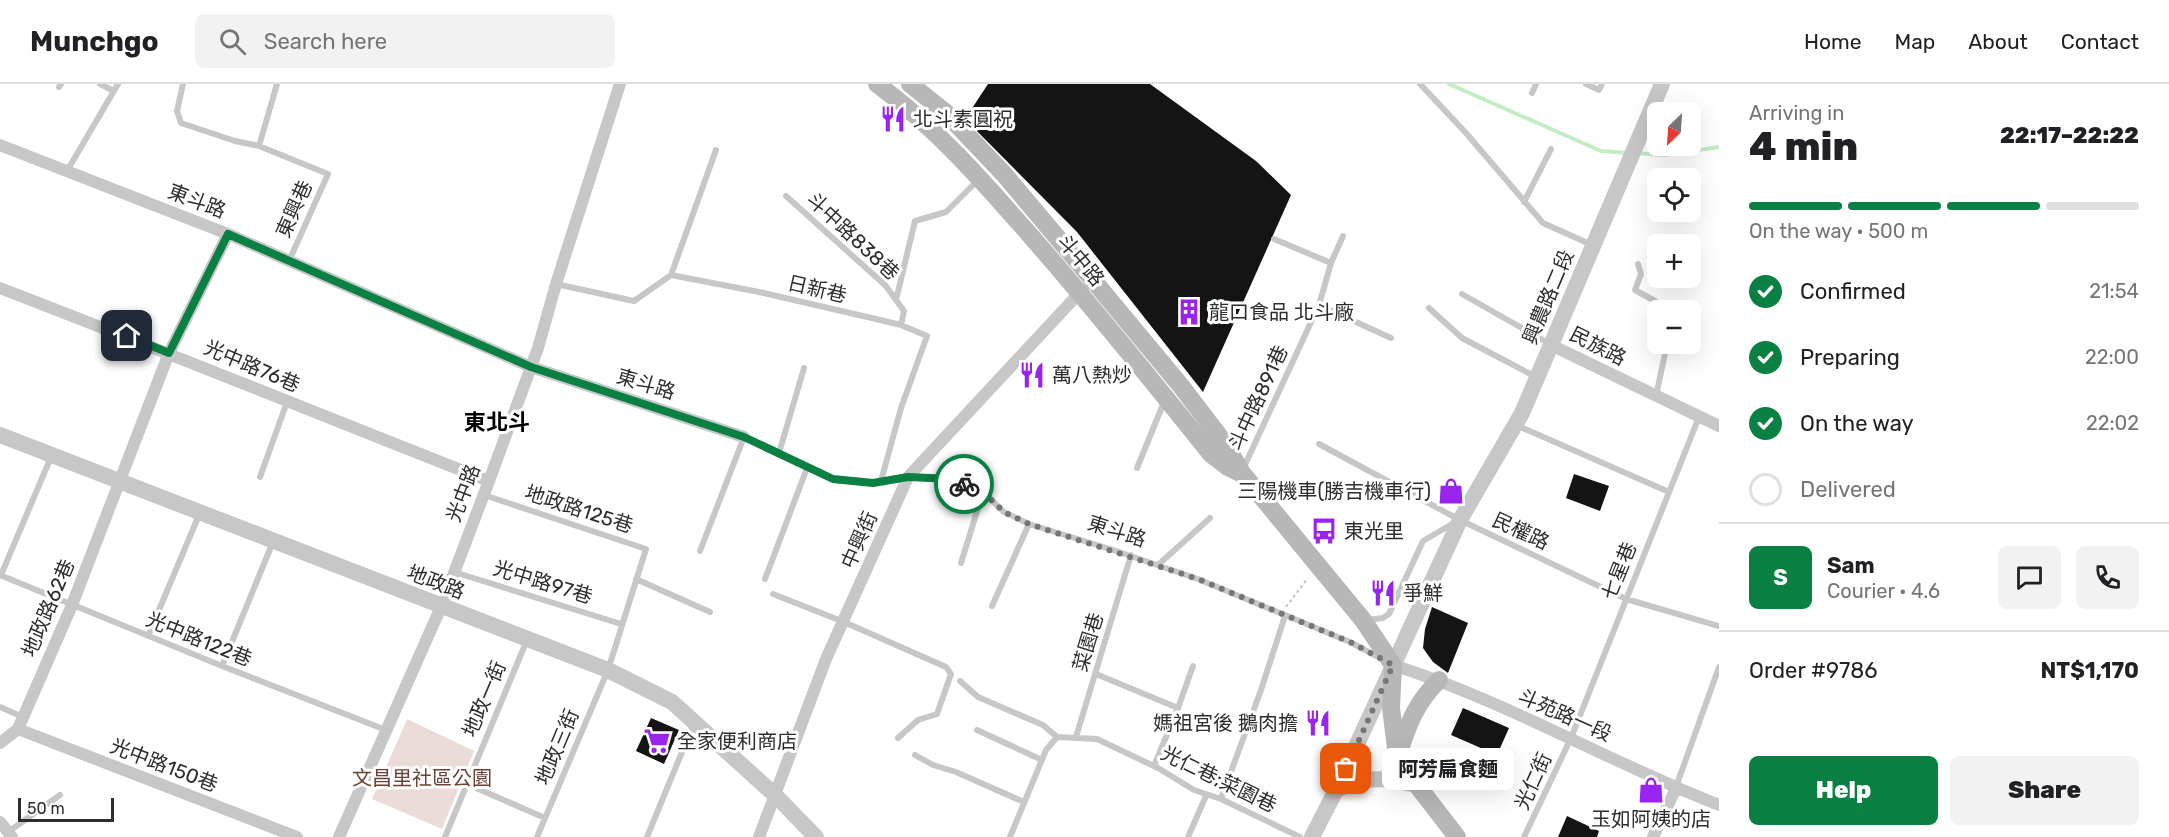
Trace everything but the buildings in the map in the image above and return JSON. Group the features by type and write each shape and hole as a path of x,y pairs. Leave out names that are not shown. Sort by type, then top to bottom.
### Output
{"main road":[{"name":"斗中路","path":"877,84 981,178 1080,293 1211,454 1228,467 1242,473"},
{"name":"斗中路","path":"910,84 945,112 1003,173 1093,280 1181,386 1226,445 1242,473 1362,620 1393,665"},
{"path":"1393,665 1391,708 1397,756 1457,837"},
{"path":"1397,756 1413,713 1424,695 1439,680"}],"street":[{"name":"光中路","path":"339,837 441,607 484,495 531,367 620,84"},
{"name":"興農路二段","path":"1312,836 1336,790 1460,520 1516,425 1662,84"},
{"name":"東斗路","path":"0,146 228,234 531,367 744,437"},
{"name":"地政路62巷","path":"0,743 21,723 72,606 169,353 228,234"},
{"name":"中興街","path":"759,837 826,659 908,477 1093,280"},
{"name":"光中路76巷","path":"0,288 489,481"},
{"name":"民族路","path":"1551,345 1719,426"},
{"name":"地政路","path":"0,435 608,670 672,702 776,796 816,837"},
{"name":"斗苑路一段","path":"1393,665 1439,680 1571,738 1676,788 1719,805"},
{"name":"光中路150巷","path":"21,723 297,837"},
{"path":"1336,790 1359,780 1385,779 1417,785"},
{"path":"1653,837 1676,788"}],"lane":[{"path":"99,84 114,91"},
{"path":"67,172 118,84"},
{"name":"東興巷","path":"183,84 177,111 182,123 235,141 259,146 328,174 289,261"},
{"path":"259,146 276,84"},
{"path":"1420,84 1466,133 1543,223 1592,246"},
{"path":"1532,93 1536,84"},
{"path":"1586,84 1599,90 1602,84"},
{"path":"1524,202 1551,149"},
{"path":"556,284 634,301 671,275 716,150"},
{"name":"斗中路838巷","path":"896,300 915,221 946,212 981,178"},
{"name":"斗中路838巷","path":"786,196 886,286 904,311 901,326"},
{"name":"斗中路891巷","path":"1242,473 1319,305 1331,263 1343,236"},
{"path":"1274,239 1331,263"},
{"path":"1638,264 1641,274 1635,290 1653,300"},
{"name":"日新巷","path":"671,275 759,292 901,326 927,336 901,408 881,481"},
{"name":"民族路","path":"1462,294 1551,345"},
{"path":"1319,305 1391,338"},
{"path":"1429,308 1462,338 1536,378"},
{"path":"1655,397 1665,354"},
{"path":"779,453 804,368"},
{"path":"1137,468 1165,397 1181,386"},
{"path":"260,477 287,402"},
{"name":"七星巷","path":"1571,738 1699,417"},
{"path":"1516,425 1669,492"},
{"path":"700,550 744,437"},
{"name":"東斗路","path":"744,437 833,479 873,483 908,477 953,479 983,492 1004,512 1029,524 1131,555 1198,579 1350,642 1393,665"},
{"name":"民權路","path":"1319,444 1460,520 1626,599 1719,626"},
{"path":"0,575 52,455"},
{"path":"765,579 807,468"},
{"path":"961,563 983,492"},
{"name":"地政路125巷","path":"484,495 646,549 608,670"},
{"path":"148,636 200,511"},
{"path":"1158,565 1210,518"},
{"name":"興農路二段","path":"1362,620 1383,618 1389,614 1423,541 1460,520"},
{"path":"992,606 1029,524"},
{"path":"222,666 274,541"},
{"name":"菜園巷","path":"1076,737 1131,555"},
{"name":"光中路97巷","path":"454,572 621,624"},
{"name":"光中路122巷","path":"0,575 72,606 386,730"},
{"path":"636,579 710,612"},
{"path":"773,594 844,622 946,667 951,674 937,714 918,720 898,738"},
{"path":"1221,799 1261,690 1283,615"},
{"name":"地政一街","path":"445,837 527,639"},
{"path":"1154,766 1193,666"},
{"path":"1676,788 1719,667"},
{"name":"地政三街","path":"537,837 608,670"},
{"path":"1096,674 1178,708"},
{"path":"960,681 978,697 1043,724 1057,737 1046,750 1010,837"},
{"path":"0,707 21,723"},
{"path":"647,837 694,722"},
{"path":"977,730 1042,760"},
{"name":"光仁巷;菜園巷","path":"1057,737 1097,739 1154,766 1206,796 1221,799 1312,836"},
{"name":"光仁街","path":"1524,837 1571,738"},
{"path":"915,755 933,765 956,772 1024,802"},
{"path":"467,784 545,818"},
{"path":"6,830 60,795"},
{"path":"1188,837 1206,796"}],"path":[{"path":"1283,615 1316,566"}],"green space":[{"name":"文昌里社區公園","path":"407,719 474,751 442,829 372,799"}],"waterway":[{"path":"1449,84 1601,151 1629,153"},
{"path":"1637,153 1664,155 1719,147"}],"way so far":[{"path":"964,484 983,492 1004,512 1029,524 1198,579 1350,642 1393,665 1346,769"}],"place":[{"name":"北斗素圓祝","path":"893,119"},
{"name":"龍口食品 北斗廠","path":"1189,312"},
{"name":"萬八熱炒","path":"1032,375"},
{"name":"三陽機車(勝吉機車行)","path":"1451,491"},
{"name":"東光里","path":"1324,531"},
{"name":"爭鮮","path":"1383,593"},
{"name":"媽祖宮後 鵝肉擔","path":"1318,723"},
{"name":"全家便利商店","path":"657,741"},
{"name":"阿芳扁食麵","path":"1346,769"},
{"name":"玉如阿姨的店","path":"1651,790"}],"district":[{"name":"東北斗","path":"497,422"}],"route":[{"path":"127,336 169,353 228,234 531,367 744,437 833,479 873,483 908,477 953,479 964,484"}]}
